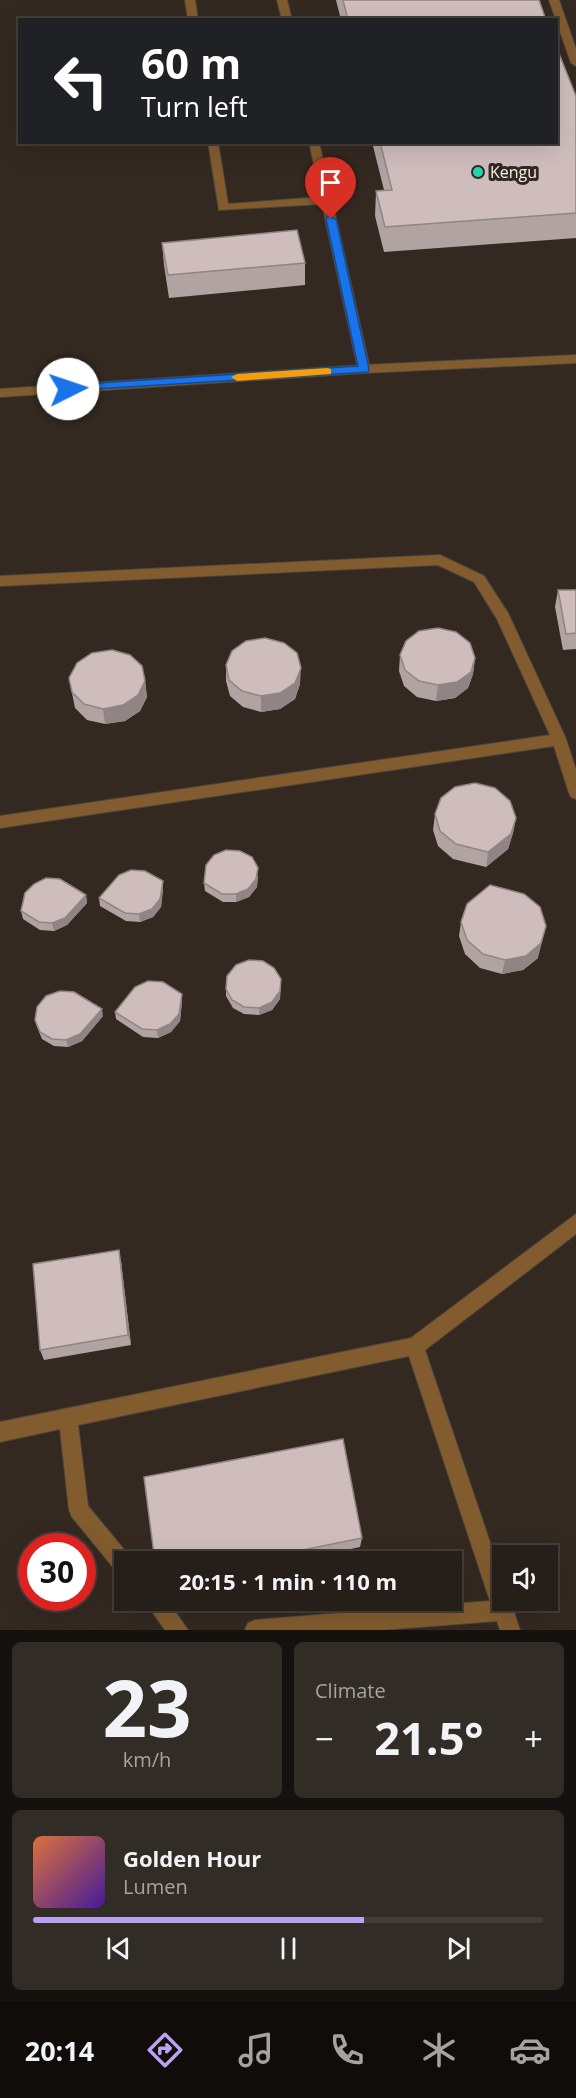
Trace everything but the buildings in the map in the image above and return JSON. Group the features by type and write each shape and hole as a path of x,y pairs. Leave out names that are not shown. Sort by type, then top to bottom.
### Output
{"street":[{"path":"190,0 193,18"},
{"path":"282,0 286,18"},
{"path":"554,0 576,63"},
{"path":"213,144 223,208 327,200"},
{"path":"314,144 364,369"},
{"path":"0,393 364,369 576,359"},
{"path":"0,581 440,560 479,579 503,617 559,739 576,793"},
{"path":"0,822 559,739"},
{"path":"0,1432 415,1346 576,1223"},
{"path":"415,1346 492,1577"},
{"path":"68,1418 79,1510 114,1553"},
{"path":"163,1611 178,1630"},
{"path":"255,1630 492,1611"},
{"path":"503,1611 510,1630"}],"slow traffic":[{"path":"237,377 327,371"}],"place":[{"name":"Kengu","path":"478,172"}],"route":[{"path":"68,389 364,369 331,219"}]}
